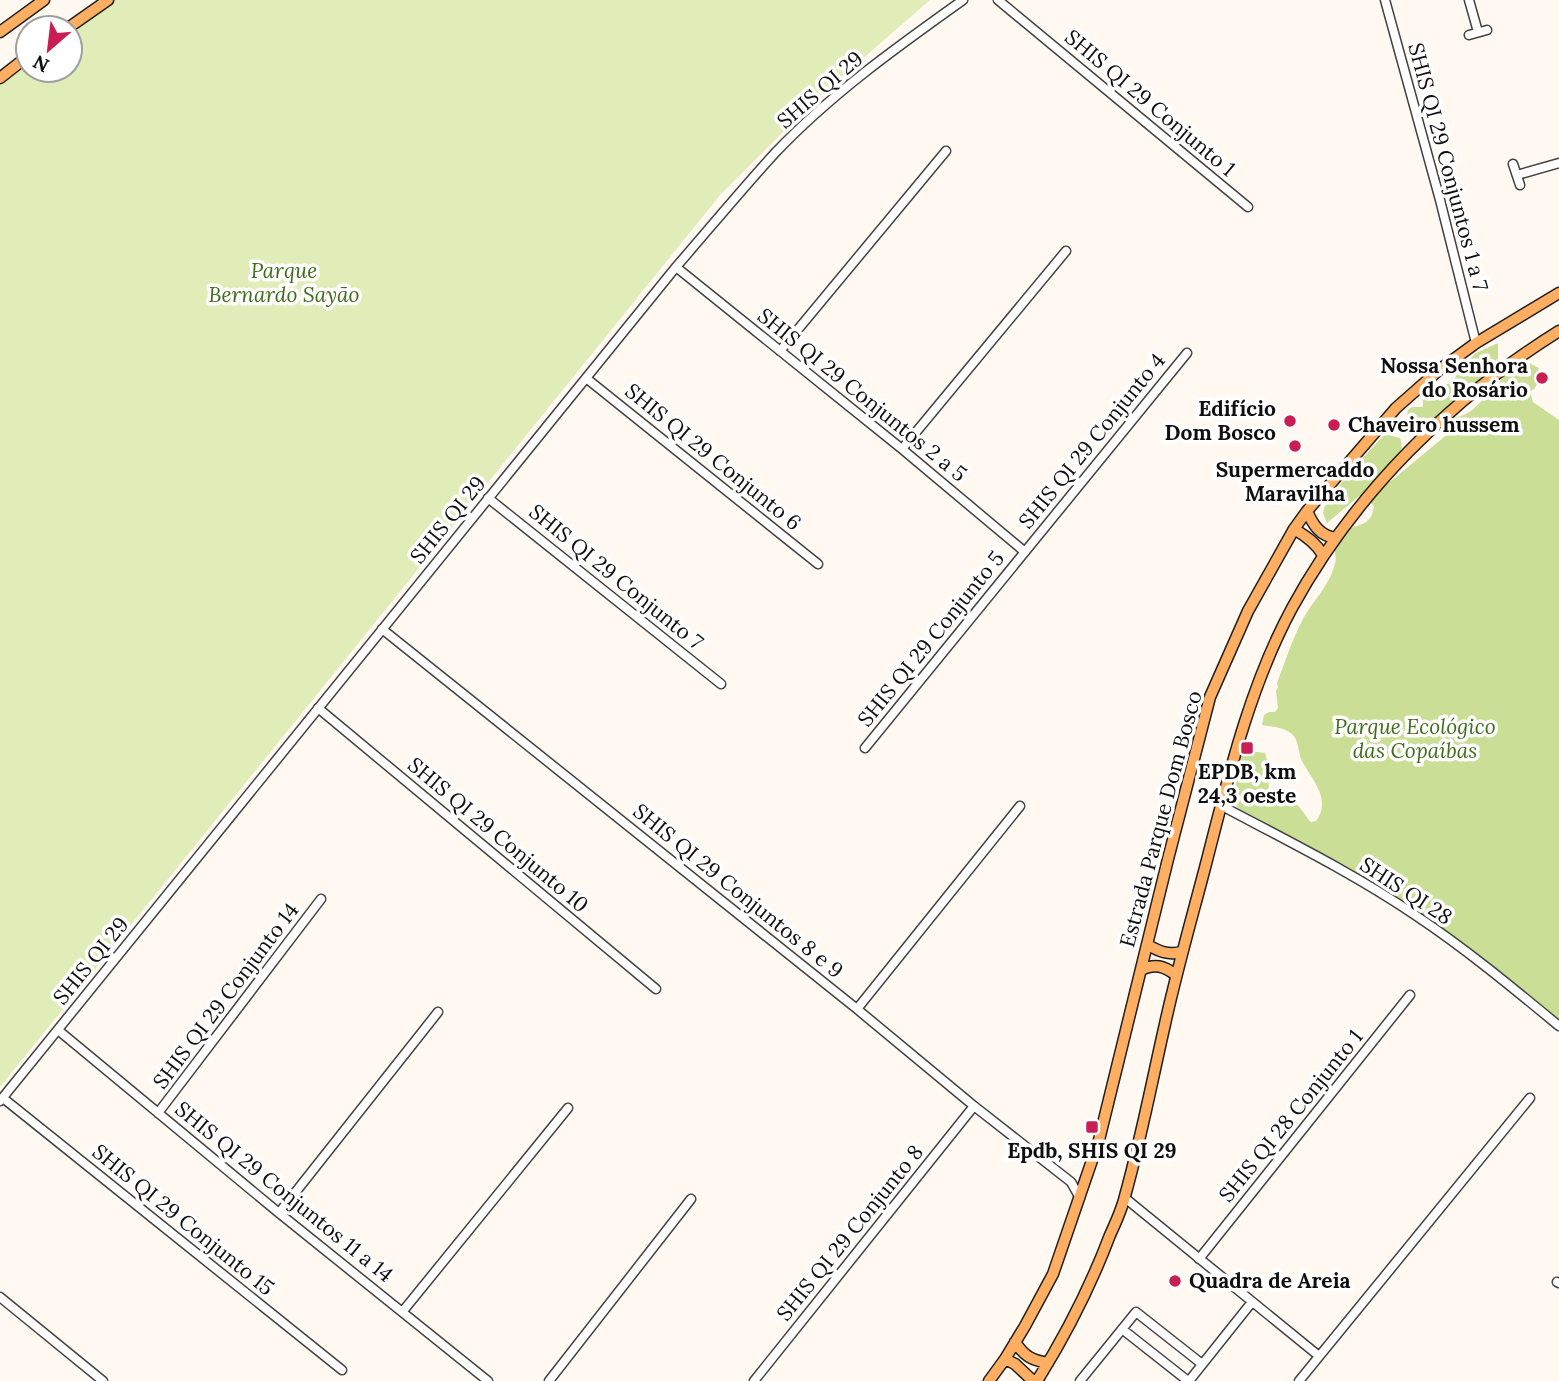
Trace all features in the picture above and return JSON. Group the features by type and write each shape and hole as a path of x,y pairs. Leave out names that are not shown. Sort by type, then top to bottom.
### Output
{"main road":[{"path":"0,32 44,0"},
{"path":"84,17 108,0"},
{"path":"0,78 14,67"},
{"name":"Estrada Parque Dom Bosco","path":"989,1381 1035,1309 1053,1274 1086,1181 1099,1140 1210,696 1248,611 1307,511 1396,408 1439,370 1476,343 1559,293"},
{"path":"1005,1359 1035,1381 1073,1322 1125,1198 1176,975 1220,805 1243,725 1270,654 1291,609 1323,555 1364,502 1411,449 1472,392 1559,331"},
{"path":"1307,511 1317,529 1336,538"},
{"path":"1294,529 1307,537 1323,555"},
{"path":"1148,944 1161,952 1182,952"},
{"path":"1141,970 1156,965 1176,975"},
{"path":"1015,1342 1028,1357 1048,1363"}],"street":[{"name":"SHIS QI 29","path":"2,1100 676,267 776,152 840,92 963,0"},
{"name":"SHIS QI 29 Conjunto 1","path":"998,0 1248,207"},
{"name":"SHIS QI 29 Conjuntos 1 a 7","path":"1385,0 1476,343"},
{"path":"1469,0 1478,32"},
{"path":"780,351 946,151"},
{"path":"1517,175 1559,163"},
{"path":"1513,164 1520,185"},
{"path":"902,449 1066,251"},
{"name":"SHIS QI 29 Conjuntos 2 a 5","path":"676,267 1025,552"},
{"name":"SHIS QI 29 Conjunto 4","path":"1025,552 1187,353"},
{"name":"SHIS QI 29 Conjunto 6","path":"586,378 818,564"},
{"name":"SHIS QI 29 Conjunto 7","path":"488,498 721,684"},
{"name":"SHIS QI 29 Conjunto 5","path":"865,748 1025,552"},
{"name":"SHIS QI 29 Conjuntos 8 e 9","path":"382,629 1070,1182 1080,1198"},
{"name":"SHIS QI 29 Conjunto 10","path":"318,708 656,989"},
{"name":"SHIS QI 28","path":"1220,805 1311,852 1415,915 1492,971 1559,1027"},
{"path":"857,1009 1020,806"},
{"name":"SHIS QI 29 Conjunto 14","path":"159,1113 321,899"},
{"name":"SHIS QI 28 Conjunto 1","path":"1199,1259 1410,995"},
{"path":"279,1213 438,1012"},
{"name":"SHIS QI 29 Conjuntos 11 a 14","path":"58,1030 488,1381"},
{"path":"1300,1381 1531,1098"},
{"name":"SHIS QI 29 Conjunto 15","path":"2,1100 342,1370"},
{"name":"SHIS QI 29 Conjunto 8","path":"754,1381 974,1106"},
{"path":"403,1311 568,1108"},
{"path":"1070,1182 1086,1181"},
{"path":"1125,1198 1320,1356"},
{"path":"549,1381 691,1199"},
{"path":"0,1297 103,1381"},
{"path":"1122,1329 1188,1381 1252,1302"},
{"path":"1080,1381 1136,1312 1202,1364"}],"green space":[{"name":"Parque Bernardo Sayão","path":"114,0 930,0 813,102 721,194 0,1087 0,79 14,70 14,84 84,84 84,20"},
{"name":"Parque Ecológico das Copaíbas","path":"1498,343 1498,370 1453,412 1455,417 1474,409 1505,375 1527,362 1539,368 1542,376 1530,392 1533,402 1559,420 1559,1019 1498,977 1442,933 1436,922 1425,919 1248,817 1237,807 1233,797 1243,750 1265,753 1269,798 1292,801 1311,822 1316,821 1322,805 1321,797 1302,761 1295,738 1286,730 1262,725 1264,715 1275,712 1278,708 1277,683 1298,628 1333,571 1336,559 1334,542 1346,530 1368,520 1374,506 1364,496 1359,496 1327,523 1324,508 1347,475 1384,435 1400,438 1401,444 1398,461 1385,481 1391,481 1449,433 1451,428 1447,426 1412,426 1407,416 1408,410 1412,407 1423,407 1421,395 1429,385 1452,382 1476,353"}],"place":[{"name":"Nossa Senhora do Rosário","path":"1542,378"},
{"name":"Edifício Dom Bosco","path":"1290,421"},
{"name":"Chaveiro hussem","path":"1334,425"},
{"name":"Supermercaddo Maravilha","path":"1295,446"},
{"name":"EPDB, km 24,3 oeste","path":"1247,748"},
{"name":"Epdb, SHIS QI 29","path":"1092,1127"},
{"name":"Quadra de Areia","path":"1175,1281"}]}
